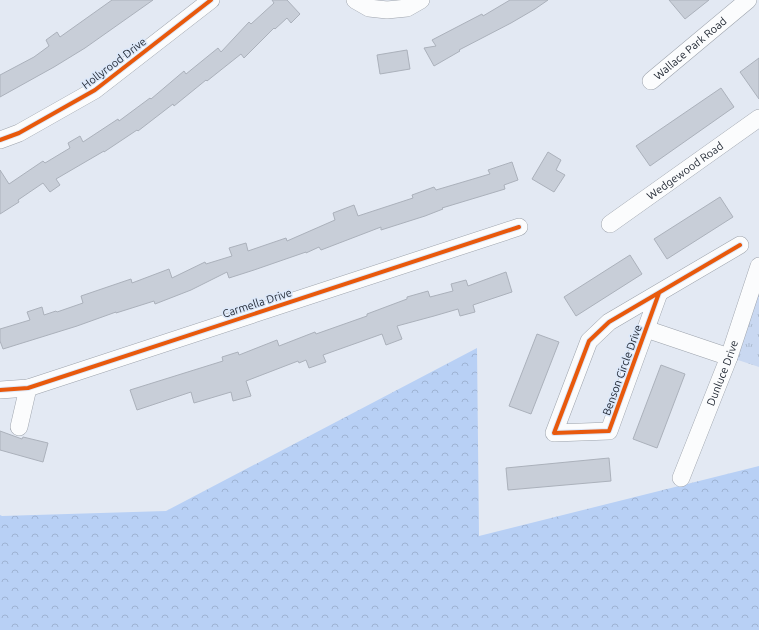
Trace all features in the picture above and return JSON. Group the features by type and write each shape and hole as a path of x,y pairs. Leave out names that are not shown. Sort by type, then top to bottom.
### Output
{"street":[{"name":"Hollyrood Drive","path":"0,140 19,133 95,90 211,0"},
{"path":"355,0 369,8 387,10 407,8 421,0"},
{"name":"Wallace Park Road","path":"651,81 748,0"},
{"name":"Wedgewood Road","path":"610,224 759,118"},
{"name":"Carmella Drive","path":"0,390 28,388 519,227"},
{"name":"Benson Circle Drive","path":"659,293 609,431 554,433 589,341 610,322 659,293 740,246"},
{"name":"Dunluce Drive","path":"681,478 729,357 759,266"},
{"name":"Benson Circle Drive","path":"646,329 729,357"},
{"path":"19,427 28,388"}],"green space":[{"path":"759,269 759,367 729,357"},
{"path":"477,348 479,536 759,466 759,630 0,630 0,515 166,511"}],"building":[{"path":"112,0 153,0 85,48 0,97 0,75 34,57 49,46 46,40 57,32 60,37"},
{"path":"272,0 287,0 300,14 291,23 287,18 275,29 274,28 244,58 241,54 174,106 173,104 138,131 137,130 104,152 56,179 60,185 50,192 43,183 18,200 19,202 0,214 0,170 9,184 43,161 45,163 70,148 68,143 80,136 83,142 118,119 119,121 150,98 151,99 184,71 186,74 218,48 221,52 249,22 251,24 274,3"},
{"path":"510,0 548,0 511,23 459,50 460,51 434,66 424,48 436,46 432,40 482,14 483,16"},
{"path":"669,0 709,0 685,19"},
{"path":"407,50 410,69 380,74 377,55"},
{"path":"759,58 759,99 740,72"},
{"path":"721,88 734,107 650,166 636,146"},
{"path":"548,152 561,160 556,170 565,175 554,192 532,179"},
{"path":"512,162 518,180 504,185 505,189 442,208 443,209 425,216 381,230 381,227 321,250 319,247 306,253 229,278 227,272 191,290 155,304 154,301 116,312 3,349 0,341 0,329 30,320 27,312 42,307 44,315 57,312 83,303 81,296 131,279 132,283 169,269 172,278 205,262 206,264 232,256 229,248 246,243 248,251 286,238 287,241 335,220 333,213 354,205 358,216 413,198 412,195 434,187 436,190 490,174 488,170"},
{"path":"720,197 733,217 667,259 654,239"},
{"path":"630,255 642,274 576,316 564,297"},
{"path":"506,272 512,292 473,305 475,312 460,316 458,309 397,326 402,339 386,345 382,334 323,355 326,362 309,368 306,360 299,363 298,361 246,381 251,396 233,401 231,392 194,403 191,392 137,410 130,390 223,361 222,357 238,352 239,355 277,340 279,346 315,332 316,334 367,316 367,314 407,299 407,297 428,291 430,297 453,291 451,284 466,280 468,286"},
{"path":"537,334 559,342 531,414 509,406"},
{"path":"661,365 685,374 657,448 633,439"},
{"path":"0,431 22,439 23,437 48,443 43,462 0,450"},
{"path":"609,458 611,481 508,490 506,468"}],"cycle path":[{"path":"0,140 19,133 95,90 211,0"},
{"path":"0,390 28,388 519,227"},
{"path":"659,293 609,431 554,433 589,341 609,322 740,245"}]}
